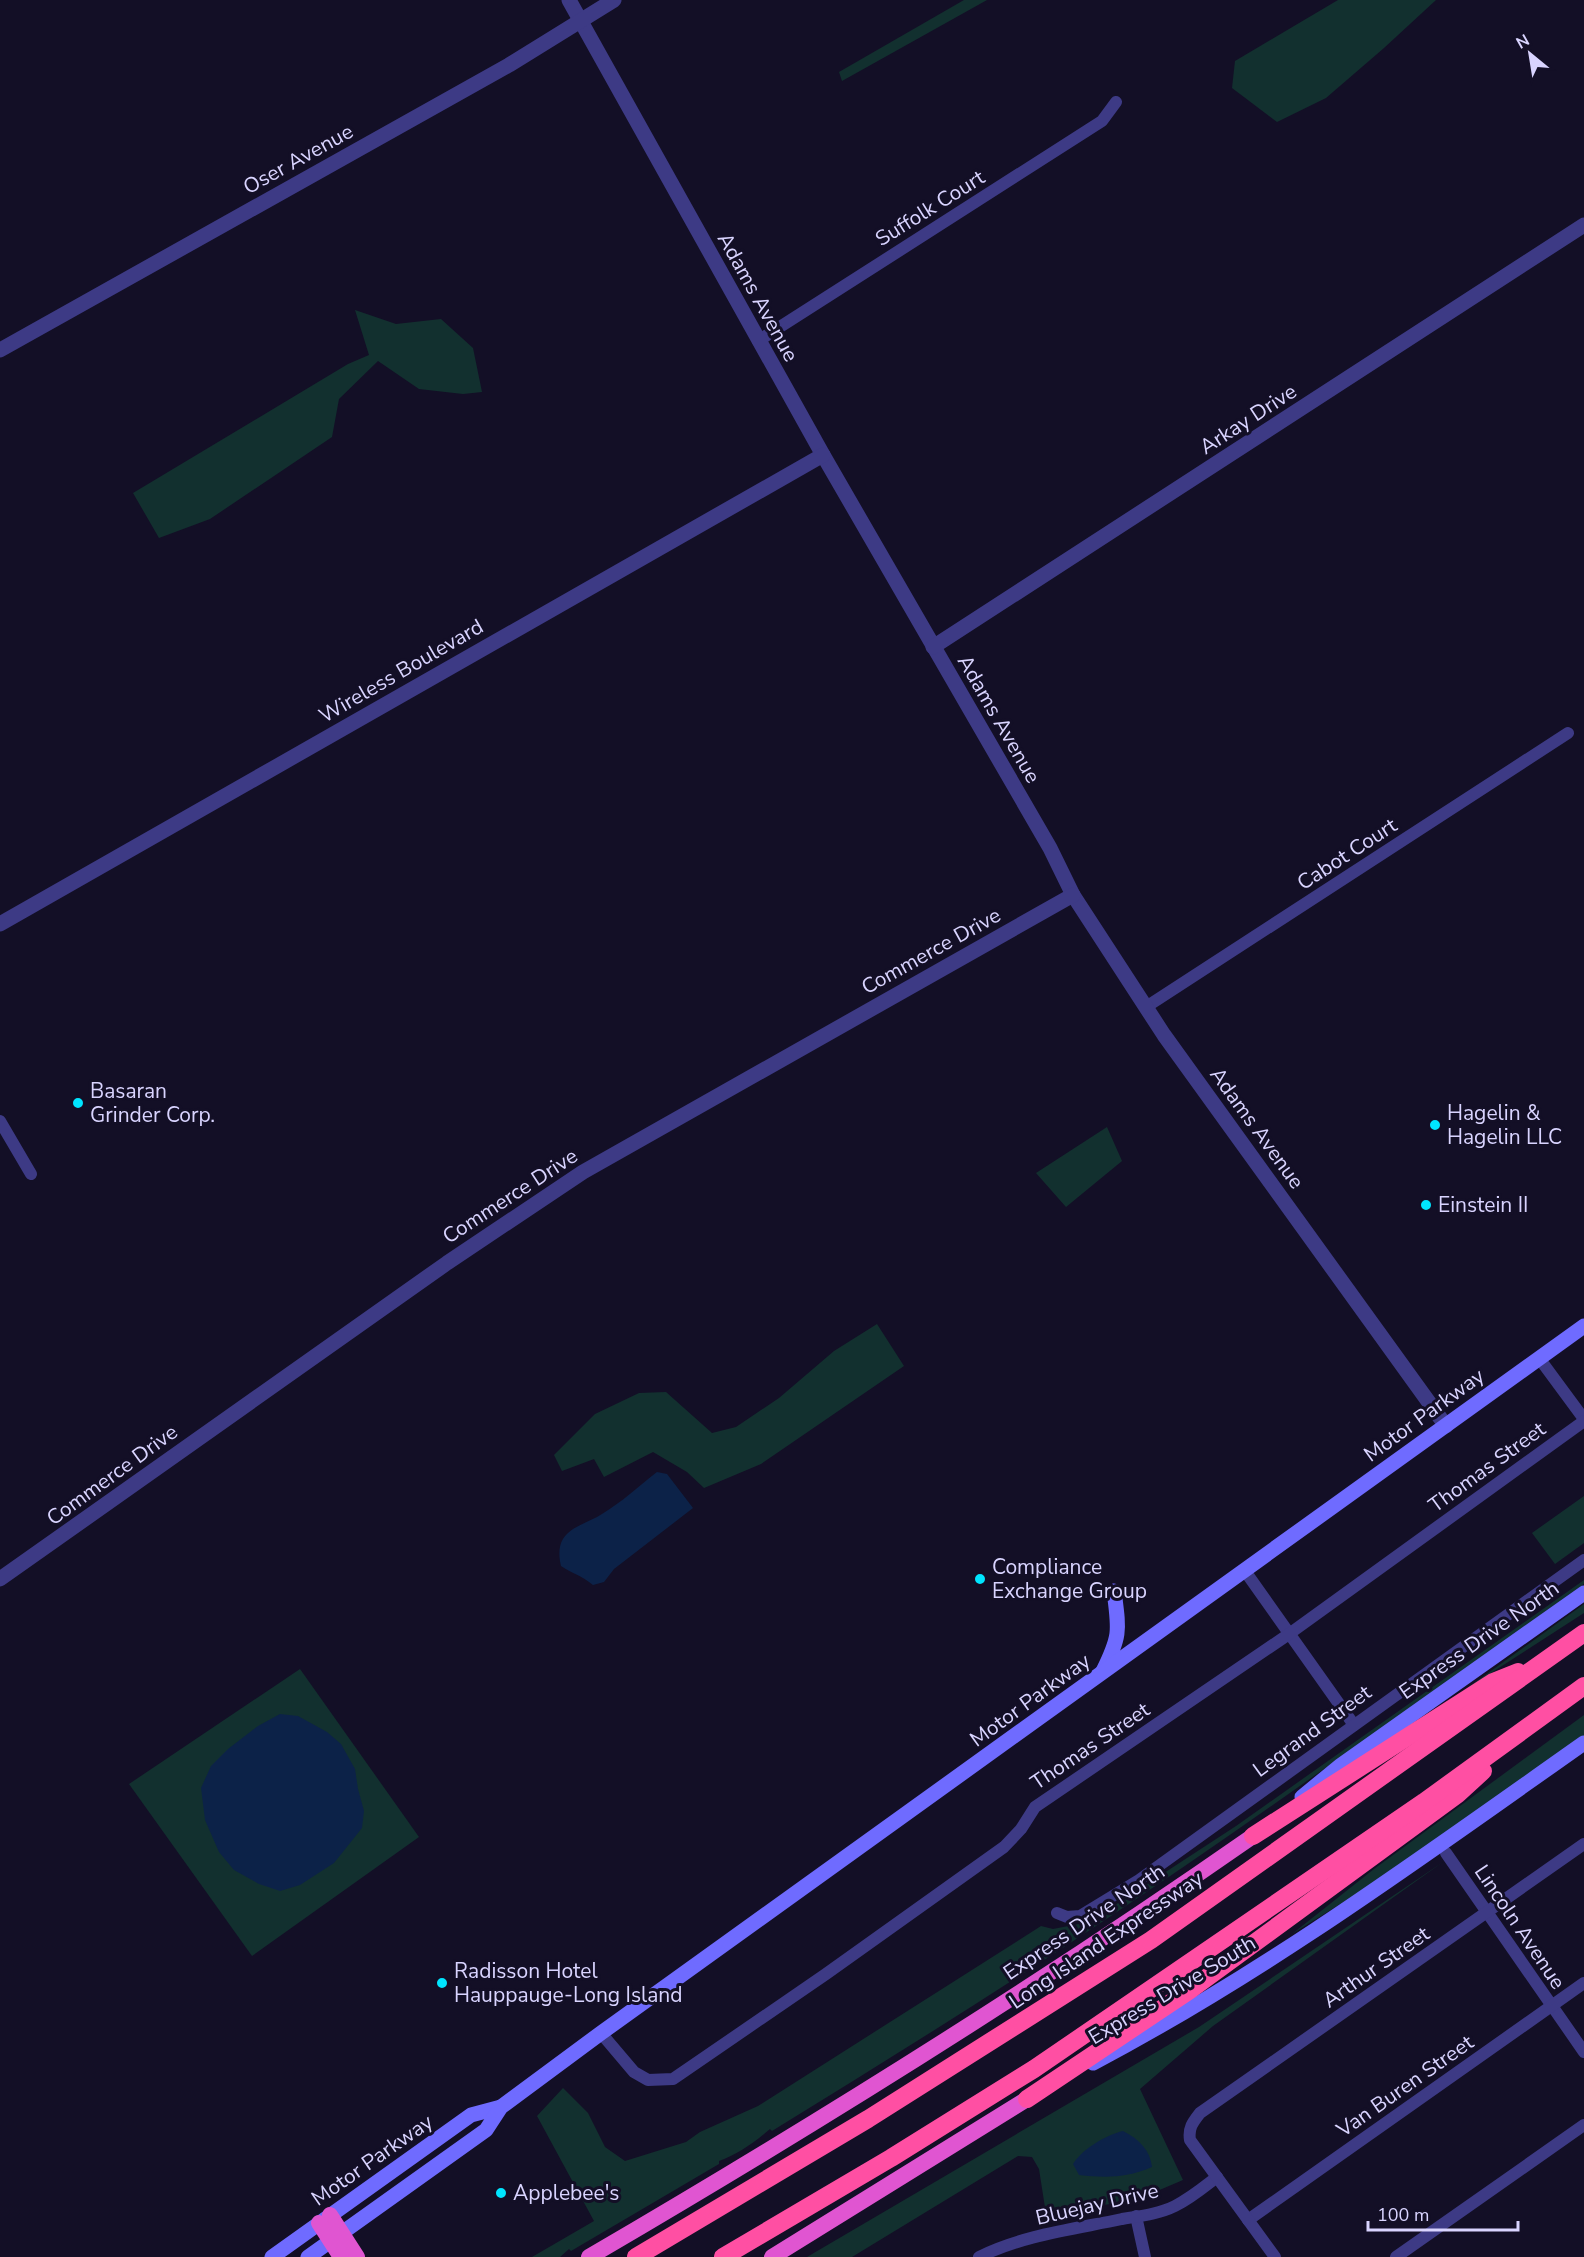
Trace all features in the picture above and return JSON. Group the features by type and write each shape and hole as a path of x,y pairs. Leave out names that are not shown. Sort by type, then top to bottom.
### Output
{"highway":[{"name":"Long Island Expressway","path":"636,2257 868,2119 1151,1940 1584,1634"},
{"path":"1253,1836 1492,1682 1542,1663"},
{"path":"723,2257 891,2158 1034,2069 1415,1808 1584,1686"},
{"path":"1027,2099 1190,1990 1458,1794 1535,1720"},
{"name":"Express Drive North","path":"589,2257 906,2065 1114,1930 1253,1836"},
{"name":"Express Drive South","path":"772,2257 1027,2099"},
{"path":"324,2219 336,2237 357,2257"},
{"path":"336,2237 341,2257"}],"main road":[{"name":"Motor Parkway","path":"308,2257 486,2130 501,2107 601,2033 1584,1326"},
{"path":"1101,1674 1115,1645 1118,1632 1114,1591"},
{"name":"Express Drive North","path":"1253,1836 1341,1765 1584,1593"},
{"name":"Express Drive South","path":"1027,2099 1150,2032 1275,1954 1383,1884 1584,1743"},
{"name":"Motor Parkway","path":"272,2257 471,2115 501,2107"}],"street":[{"name":"Adams Avenue","path":"569,0 758,341 1050,848 1073,895 1146,1007 1446,1426"},
{"name":"Oser Avenue","path":"0,350 509,65 614,0"},
{"name":"Suffolk Court","path":"758,341 1102,122 1116,102"},
{"name":"Arkay Drive","path":"933,647 1584,225"},
{"name":"Wireless Boulevard","path":"0,924 823,455"},
{"name":"Cabot Court","path":"1146,1007 1568,733"},
{"name":"Commerce Drive","path":"0,1579 447,1263 583,1172 1073,895"},
{"path":"0,1121 31,1174"},
{"path":"1539,1358 1584,1420"},
{"name":"Thomas Street","path":"601,2033 634,2072 648,2080 673,2079 826,1974 1004,1847 1021,1829 1035,1807 1289,1634 1584,1420"},
{"name":"Legrand Street","path":"1057,1913 1067,1917 1080,1916 1139,1880 1584,1560"},
{"path":"1245,1571 1354,1725"},
{"name":"Arthur Street","path":"1217,2177 1190,2140 1189,2133 1192,2123 1200,2113 1584,1844"},
{"name":"Lincoln Avenue","path":"1446,1853 1584,2052"},
{"name":"Van Buren Street","path":"1248,2220 1584,1983"},
{"path":"1396,2257 1584,2125"},
{"path":"1217,2177 1275,2257"},
{"name":"Bluejay Drive","path":"979,2257 1026,2240 1174,2207 1217,2177"},
{"path":"1136,2216 1145,2257"}],"green space":[{"path":"964,0 987,0 842,81 839,72"},
{"path":"1338,0 1436,0 1326,98 1277,122 1232,88 1235,61"},
{"path":"355,310 396,324 441,319 473,348 482,392 463,394 419,389 378,361 339,399 332,437 210,519 159,538 133,493 348,364 369,355"},
{"path":"1107,1127 1122,1161 1066,1207 1036,1173"},
{"path":"877,1324 904,1366 761,1464 704,1488 687,1472 653,1452 604,1477 594,1459 562,1471 554,1455 595,1414 639,1393 666,1392 712,1433 736,1427 779,1398 834,1351"},
{"path":"1584,1496 1584,1543 1555,1564 1532,1533"},
{"path":"1584,1580 1584,1584 1281,1800 1016,1978 772,2131 770,2129 746,2148 719,2161 719,2164 571,2251 569,2249 560,2257 532,2257 594,2221 537,2116 563,2088 588,2113 605,2147 625,2161 686,2142 700,2132 758,2106 1041,1926 1053,1929 1089,1922 1236,1826"},
{"path":"1584,1604 1584,1613 1463,1691"},
{"path":"300,1669 419,1837 252,1956 129,1784"},
{"path":"1584,1715 1584,1736 1382,1878 1292,1934 1374,1869"},
{"path":"1443,1862 1213,2026 1140,2089 1183,2180 1136,2200 1046,2214 1039,2169 1032,2157 1018,2156 852,2257 807,2257 1199,2027"}],"water":[{"path":"657,1472 667,1474 693,1508 614,1569 604,1582 593,1585 561,1566 559,1556 561,1542 566,1535 609,1509"},
{"path":"280,1714 298,1716 327,1732 341,1744 355,1769 364,1811 362,1828 334,1863 300,1885 280,1891 259,1884 234,1870 219,1852 205,1820 201,1788 211,1766 228,1749 258,1726"},
{"path":"1123,2131 1143,2146 1149,2155 1152,2167 1116,2176 1079,2175 1073,2164 1082,2153 1102,2139"}],"place":[{"name":"Basaran Grinder Corp.","path":"78,1103"},
{"name":"Hagelin & Hagelin LLC","path":"1435,1125"},
{"name":"Einstein II","path":"1426,1205"},
{"name":"Compliance Exchange Group","path":"980,1579"},
{"name":"Radisson Hotel Hauppauge-Long Island","path":"442,1983"},
{"name":"Applebee's","path":"501,2193"}]}
